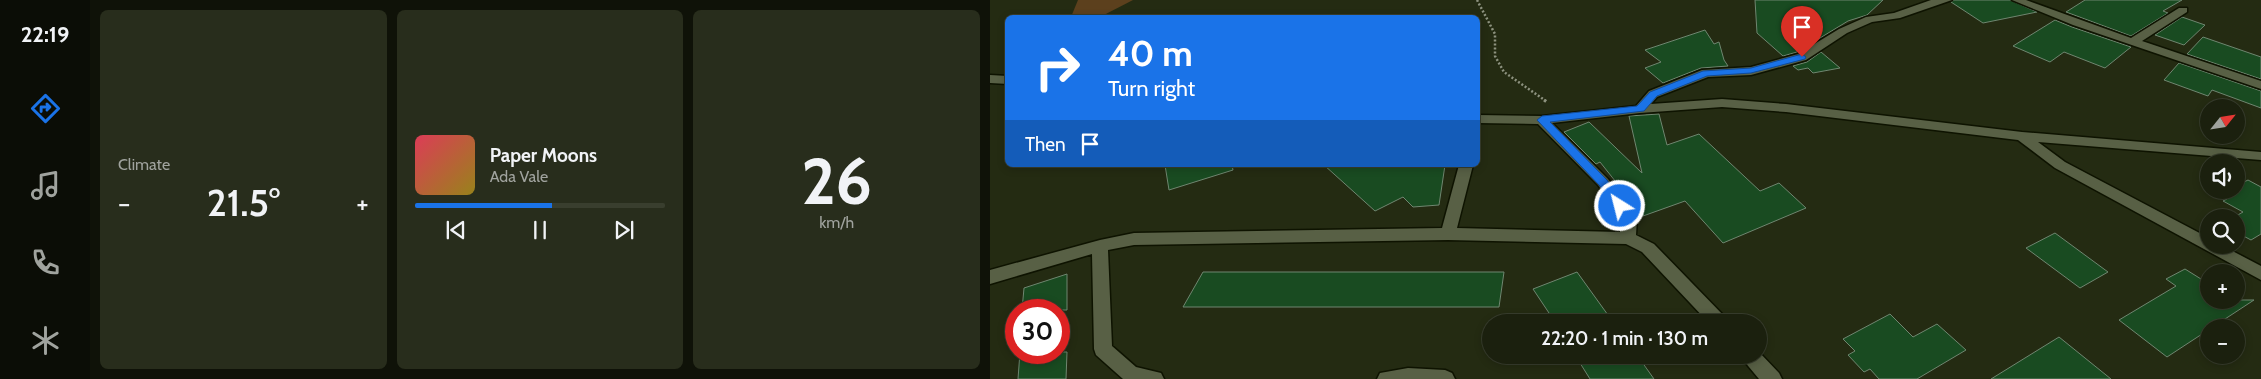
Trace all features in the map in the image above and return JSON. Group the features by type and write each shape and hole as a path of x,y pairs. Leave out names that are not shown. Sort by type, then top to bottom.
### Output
{"street":[{"path":"1640,109 1654,94 1706,73 1751,70 1802,57 1843,31 1870,19 1896,16 1932,3 1947,0"},
{"path":"2017,0 2132,42 2261,85"},
{"path":"2132,42 2183,10"},
{"path":"990,78 1005,80"},
{"path":"1480,120 1542,120 1640,109 1722,103 1786,108 2022,136 2261,156"},
{"path":"1542,120 1603,182 1629,218 1628,238"},
{"path":"2022,136 2060,165 2261,274"},
{"path":"1448,234 1465,167"},
{"path":"990,277 1100,246 1134,239 1448,234 1628,238 1648,248 1711,314"},
{"path":"1100,246 1103,349 1131,374 1154,379"},
{"path":"1758,364 1772,379"},
{"path":"1387,379 1408,377 1445,379"}],"path":[{"path":"1477,0 1495,34 1495,56 1504,72 1558,108 1566,117"}],"shaded area":[{"path":"1078,0 1133,0 1104,15 1072,15"}],"building":[{"path":"1755,0 1883,0 1867,15 1848,21 1797,52 1783,56 1757,33"},
{"path":"1954,0 2010,0 2037,12 1983,23 1951,2"},
{"path":"2085,0 2182,0 2163,11 2168,13 2131,36 2066,12"},
{"path":"2182,17 2205,25 2184,45 2155,35"},
{"path":"2055,20 2131,47 2105,68 2064,52 2050,62 2013,46"},
{"path":"1705,30 1714,44 1719,42 1724,60 1728,66 1701,68 1663,83 1645,68 1661,62 1645,50"},
{"path":"2203,37 2261,57 2261,79 2187,54"},
{"path":"1821,52 1840,68 1813,73 1808,68 1798,70 1793,66 1807,62"},
{"path":"2179,63 2261,91 2261,108 2245,102 2245,99 2236,99 2212,90 2208,96 2164,80"},
{"path":"1659,114 1667,145 1699,134 1760,191 1779,183 1806,208 1723,243 1685,201 1643,216 1600,162 1596,164 1564,132 1589,122 1642,173 1629,116"},
{"path":"1165,167 1232,167 1233,170 1169,190"},
{"path":"1326,167 1445,167 1439,205 1413,207 1403,197 1375,211"},
{"path":"2248,180 2261,187 2261,234 2251,240 2245,237 2245,209 2238,209 2223,201 2227,199 2245,199 2245,182"},
{"path":"2055,233 2108,272 2080,288 2026,248"},
{"path":"2185,269 2200,278 2200,309 2240,309 2225,319 2200,319 2200,335 2167,357 2119,320 2176,286 2166,279"},
{"path":"1203,272 1504,272 1499,307 1183,307"},
{"path":"1577,272 1607,314 1550,314 1533,289"},
{"path":"1067,274 1067,299 1023,299 1024,288"},
{"path":"2245,300 2254,300 2245,306"},
{"path":"1890,314 1913,337 1937,324 1966,350 1917,379 1879,379 1870,369 1864,372 1848,355 1855,351 1843,339"},
{"path":"2059,337 2111,379 1991,379"},
{"path":"1019,364 1067,364 1066,379 1018,379"},
{"path":"1581,364 1643,364 1654,379 1590,379"}],"route":[{"path":"1620,206 1603,182 1542,120 1640,109 1654,94 1706,73 1751,70 1802,57"}]}
